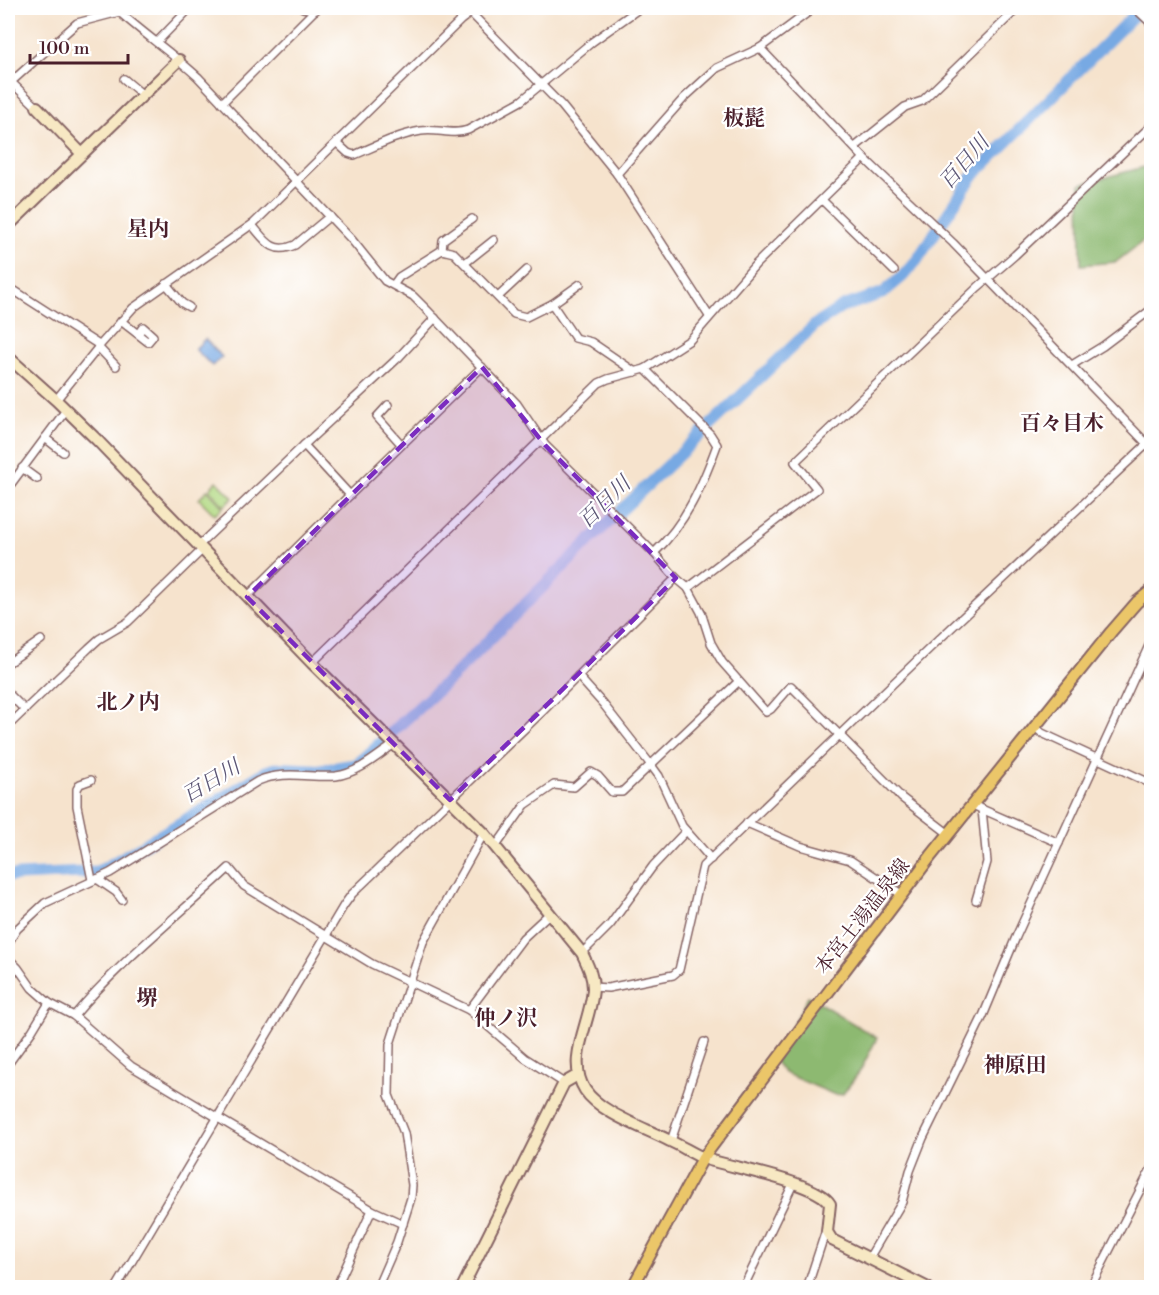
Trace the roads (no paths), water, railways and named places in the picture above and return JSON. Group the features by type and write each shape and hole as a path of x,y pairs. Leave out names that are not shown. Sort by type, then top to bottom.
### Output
{"main road":[{"name":"本宮土湯温泉線","path":"632,1287 703,1158 901,894 949,834 978,806 1035,727 1111,632 1137,602 1152,590"}],"street":[{"path":"157,42 190,8"},
{"path":"303,8 317,9"},
{"path":"56,400 133,308 252,225 468,10 477,8"},
{"path":"337,142 348,153 354,155 395,138 421,131 460,133 483,123 521,101 592,42 640,8"},
{"path":"617,174 684,98 717,68 760,48 814,8"},
{"path":"855,147 905,107 922,101 1018,8"},
{"path":"1136,8 1152,24"},
{"path":"82,154 9,81 77,24 119,9 130,22 179,60 222,103 352,240 385,281 413,296 435,318 517,404 542,440 654,553 676,579 688,588 701,612 711,643 722,662 766,712 791,686 902,798 949,834"},
{"path":"222,103 317,9"},
{"path":"468,10 562,106 617,174 709,316"},
{"path":"593,987 608,988 630,984 673,975 679,970 703,866 841,736 931,647 1149,447 1072,364 933,222 864,158 760,48"},
{"path":"8,226 179,60"},
{"path":"124,79 143,95"},
{"path":"688,588 817,489 795,462 1152,125"},
{"path":"312,663 599,383 645,369 690,340 756,264 864,158"},
{"path":"822,200 894,271"},
{"path":"252,225 274,248 288,248 301,241 330,216"},
{"path":"442,250 443,240 472,219"},
{"path":"465,263 494,240"},
{"path":"394,284 399,278 442,250"},
{"path":"442,250 454,254 465,263 514,314 521,316 530,316 580,284"},
{"path":"498,297 527,270"},
{"path":"166,284 182,303 189,307"},
{"path":"15,291 99,346 116,366"},
{"path":"552,304 575,338 591,342 635,372"},
{"path":"1072,364 1103,346 1152,309"},
{"path":"8,726 94,644 128,622 304,445 398,358 435,318"},
{"path":"121,321 138,334"},
{"path":"8,357 56,400 126,469 247,597 484,833 582,953 593,987 578,1056 579,1075 584,1089 601,1106 703,1158 760,1172 829,1200 831,1207 827,1228 807,1287"},
{"path":"247,597 482,367"},
{"path":"645,369 710,434 717,445 689,512 654,553"},
{"path":"388,405 377,417 401,444"},
{"path":"8,488 66,410"},
{"path":"45,438 63,452"},
{"path":"304,445 350,495"},
{"path":"22,468 37,479"},
{"path":"116,1287 352,894 676,579"},
{"path":"869,1258 902,1202 910,1171 923,1138 983,1016 1016,937 1152,639"},
{"path":"8,663 41,640"},
{"path":"578,676 604,705 659,776 686,831 711,859"},
{"path":"496,846 522,808 551,786 573,787 591,772 598,776 612,792 622,792 738,682"},
{"path":"8,693 25,710"},
{"path":"1035,727 1042,733 1097,760 1152,784"},
{"path":"8,943 17,929 41,911 45,903 258,781 284,774 337,776 351,772 365,765 389,739"},
{"path":"91,780 80,784 77,799 92,876 116,892 122,900"},
{"path":"978,806 1059,843"},
{"path":"976,900 987,862 978,806"},
{"path":"747,823 800,846 850,860 901,894"},
{"path":"582,953 610,925 653,866 686,831"},
{"path":"376,1287 403,1224 411,1198 412,1185 404,1133 389,1095 390,1044 423,942 484,833"},
{"path":"74,1016 126,960 230,868 243,886 372,964 469,1010 525,1058 564,1083"},
{"path":"469,1010 523,938 550,913"},
{"path":"8,958 32,988 49,1003 74,1016 131,1066 372,1210 403,1224"},
{"path":"8,1064 49,1003"},
{"path":"671,1141 704,1042"},
{"path":"462,1287 564,1083 579,1075"},
{"path":"1090,1287 1152,1167"},
{"path":"743,1287 793,1184"},
{"path":"336,1287 372,1210"},
{"path":"827,1228 832,1240 928,1287"}],"water":[{"path":"205,339 222,357 212,366 195,349"}],"waterway":[{"name":"百日川","path":"8,876 95,872 267,771 278,768 322,770 357,764 452,677 588,542 816,324 842,307 883,293 902,277 917,260 972,177 1141,8"}],"district":[{"name":"板髭","path":"744,118"},
{"name":"星内","path":"148,229"},
{"name":"百々目木","path":"1062,423"},
{"name":"北ノ内","path":"128,702"},
{"name":"堺","path":"147,998"},
{"name":"仲ノ沢","path":"506,1018"},
{"name":"神原田","path":"1015,1065"}]}
